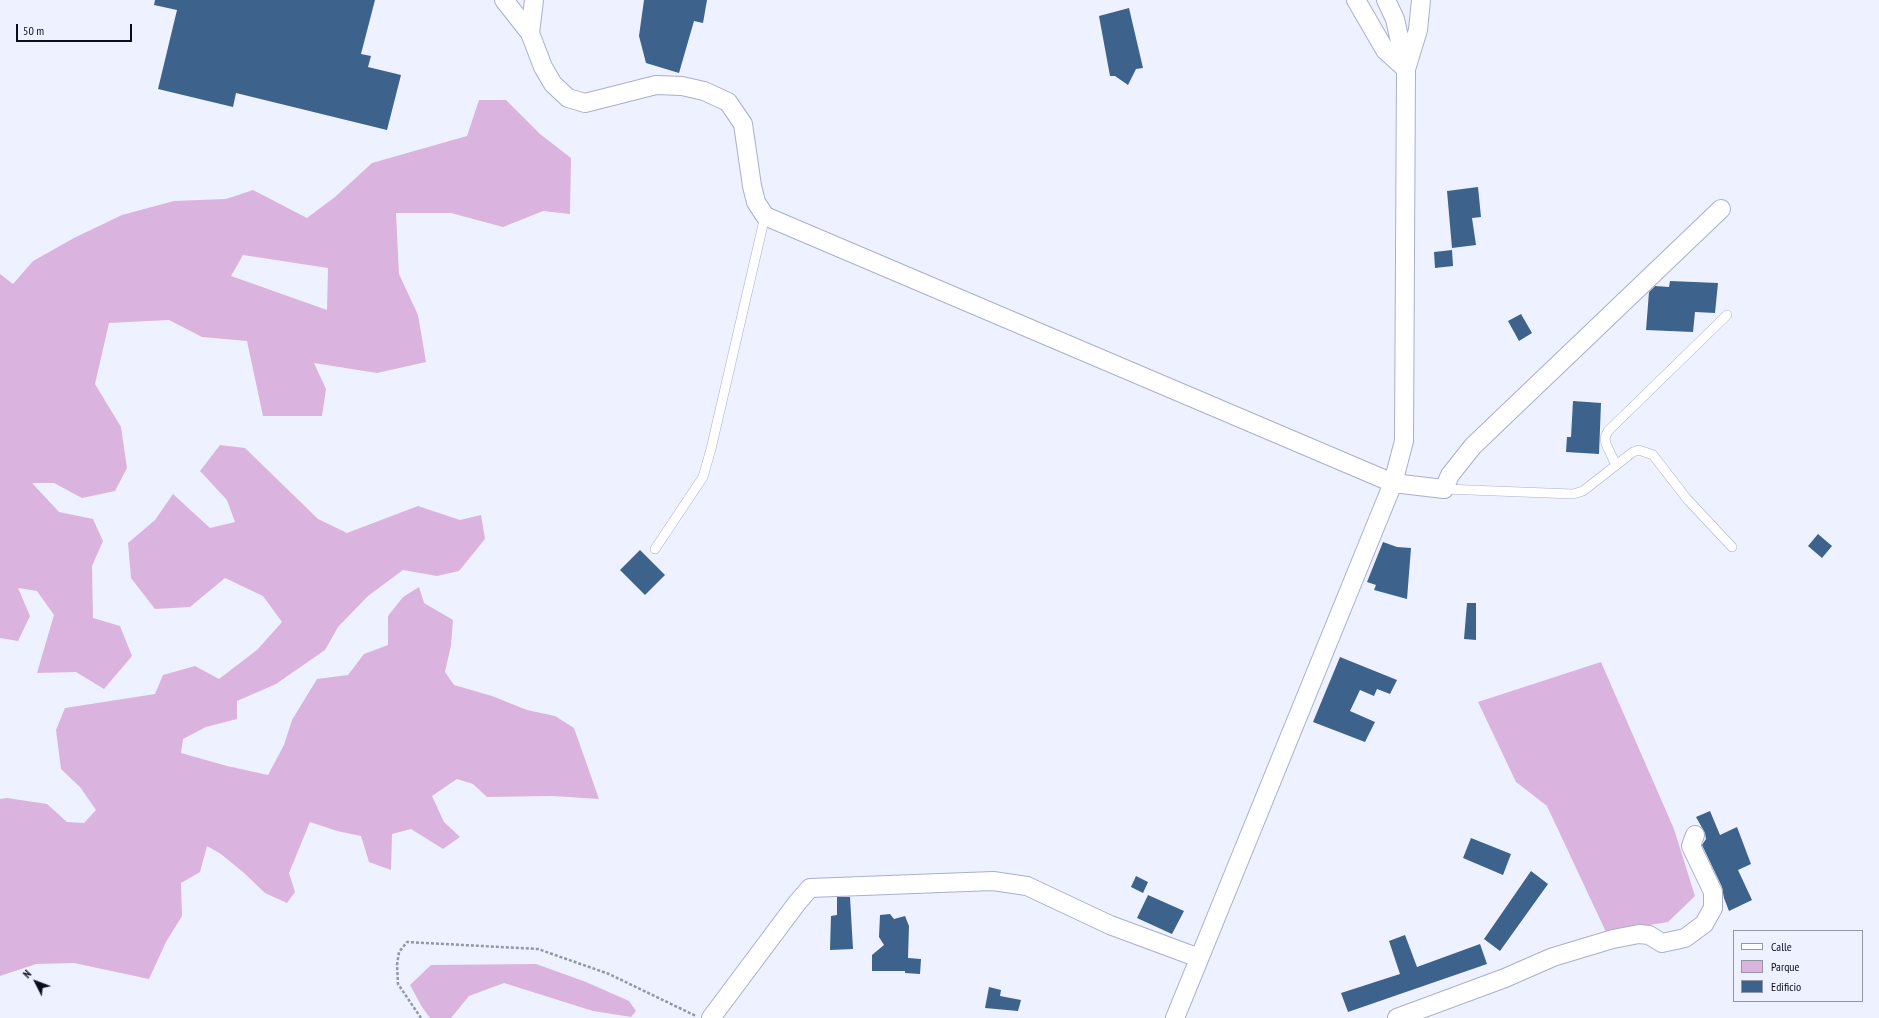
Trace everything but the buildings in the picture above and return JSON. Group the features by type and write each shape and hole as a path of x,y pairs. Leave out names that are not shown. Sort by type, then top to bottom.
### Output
{"street":[{"path":"504,0 530,33 543,67 553,84 568,98 585,103 656,85 682,86 704,90 728,102 743,124 752,186 756,202 765,216 1393,483 1444,489 1450,475 1473,446 1721,209"},
{"path":"530,33 534,0"},
{"path":"1356,0 1385,50 1406,69"},
{"path":"1175,1018 1393,483 1404,441 1406,69 1395,19 1386,0"},
{"path":"1406,69 1418,30 1421,0"},
{"path":"1397,1018 1505,978 1553,958 1613,939 1639,934 1649,935 1662,943 1685,938 1704,924 1713,908 1713,892 1691,846 1695,836"},
{"path":"711,1018 797,902 810,888 993,881 1027,886 1110,925 1199,958"}],"lane":[{"path":"655,549 703,477 711,449 765,216"},
{"path":"1616,465 1606,444 1605,438 1608,431 1727,315"},
{"path":"1444,489 1573,494 1583,491 1633,452 1639,450 1653,455 1687,499 1732,547"}],"path":[{"path":"421,1018 398,984 397,964 399,952 406,942 538,948 609,974 700,1018"}],"green space":[{"path":"479,100 506,100 540,134 571,158 570,214 543,211 503,227 451,213 396,213 399,274 418,315 426,362 377,373 314,363 326,389 322,416 263,416 247,341 202,337 169,320 109,323 95,384 121,427 127,468 115,491 82,498 54,483 32,483 59,512 93,519 103,541 92,566 93,618 120,626 132,656 104,689 76,672 37,673 54,615 37,591 18,588 30,616 18,641 0,638 0,274 13,284 33,261 74,238 122,215 174,201 226,199 253,190 307,218 335,197 372,163 467,136","holes":["243,255 328,268 327,310 231,276"]},
{"path":"220,445 245,448 318,519 347,533 418,506 460,520 481,515 485,539 459,571 437,576 403,570 368,596 338,627 325,650 276,684 237,701 237,719 206,727 183,739 181,753 227,766 268,775 284,745 292,720 317,679 348,675 364,654 388,645 388,616 403,597 419,587 424,603 453,620 451,645 445,672 454,685 492,696 527,710 555,716 574,728 599,799 552,796 487,797 473,784 457,779 432,796 444,822 460,837 443,849 411,829 392,834 391,870 369,862 361,836 337,831 310,822 289,873 295,892 287,903 265,893 221,854 207,846 200,872 181,883 182,916 166,942 149,979 74,963 36,964 0,976 0,799 7,798 47,804 67,822 84,823 96,810 80,787 61,769 56,730 65,708 155,694 163,675 195,666 219,679 257,650 282,622 263,596 225,578 190,607 155,609 131,578 128,543 155,520 173,494 210,528 235,522 227,500 200,471"},
{"path":"1601,662 1674,829 1695,896 1668,922 1606,932 1547,806 1516,782 1478,702"},
{"path":"536,964 586,982 629,1001 636,1011 631,1017 593,1011 504,983 469,996 451,1018 430,1018 410,985 431,965"}]}
